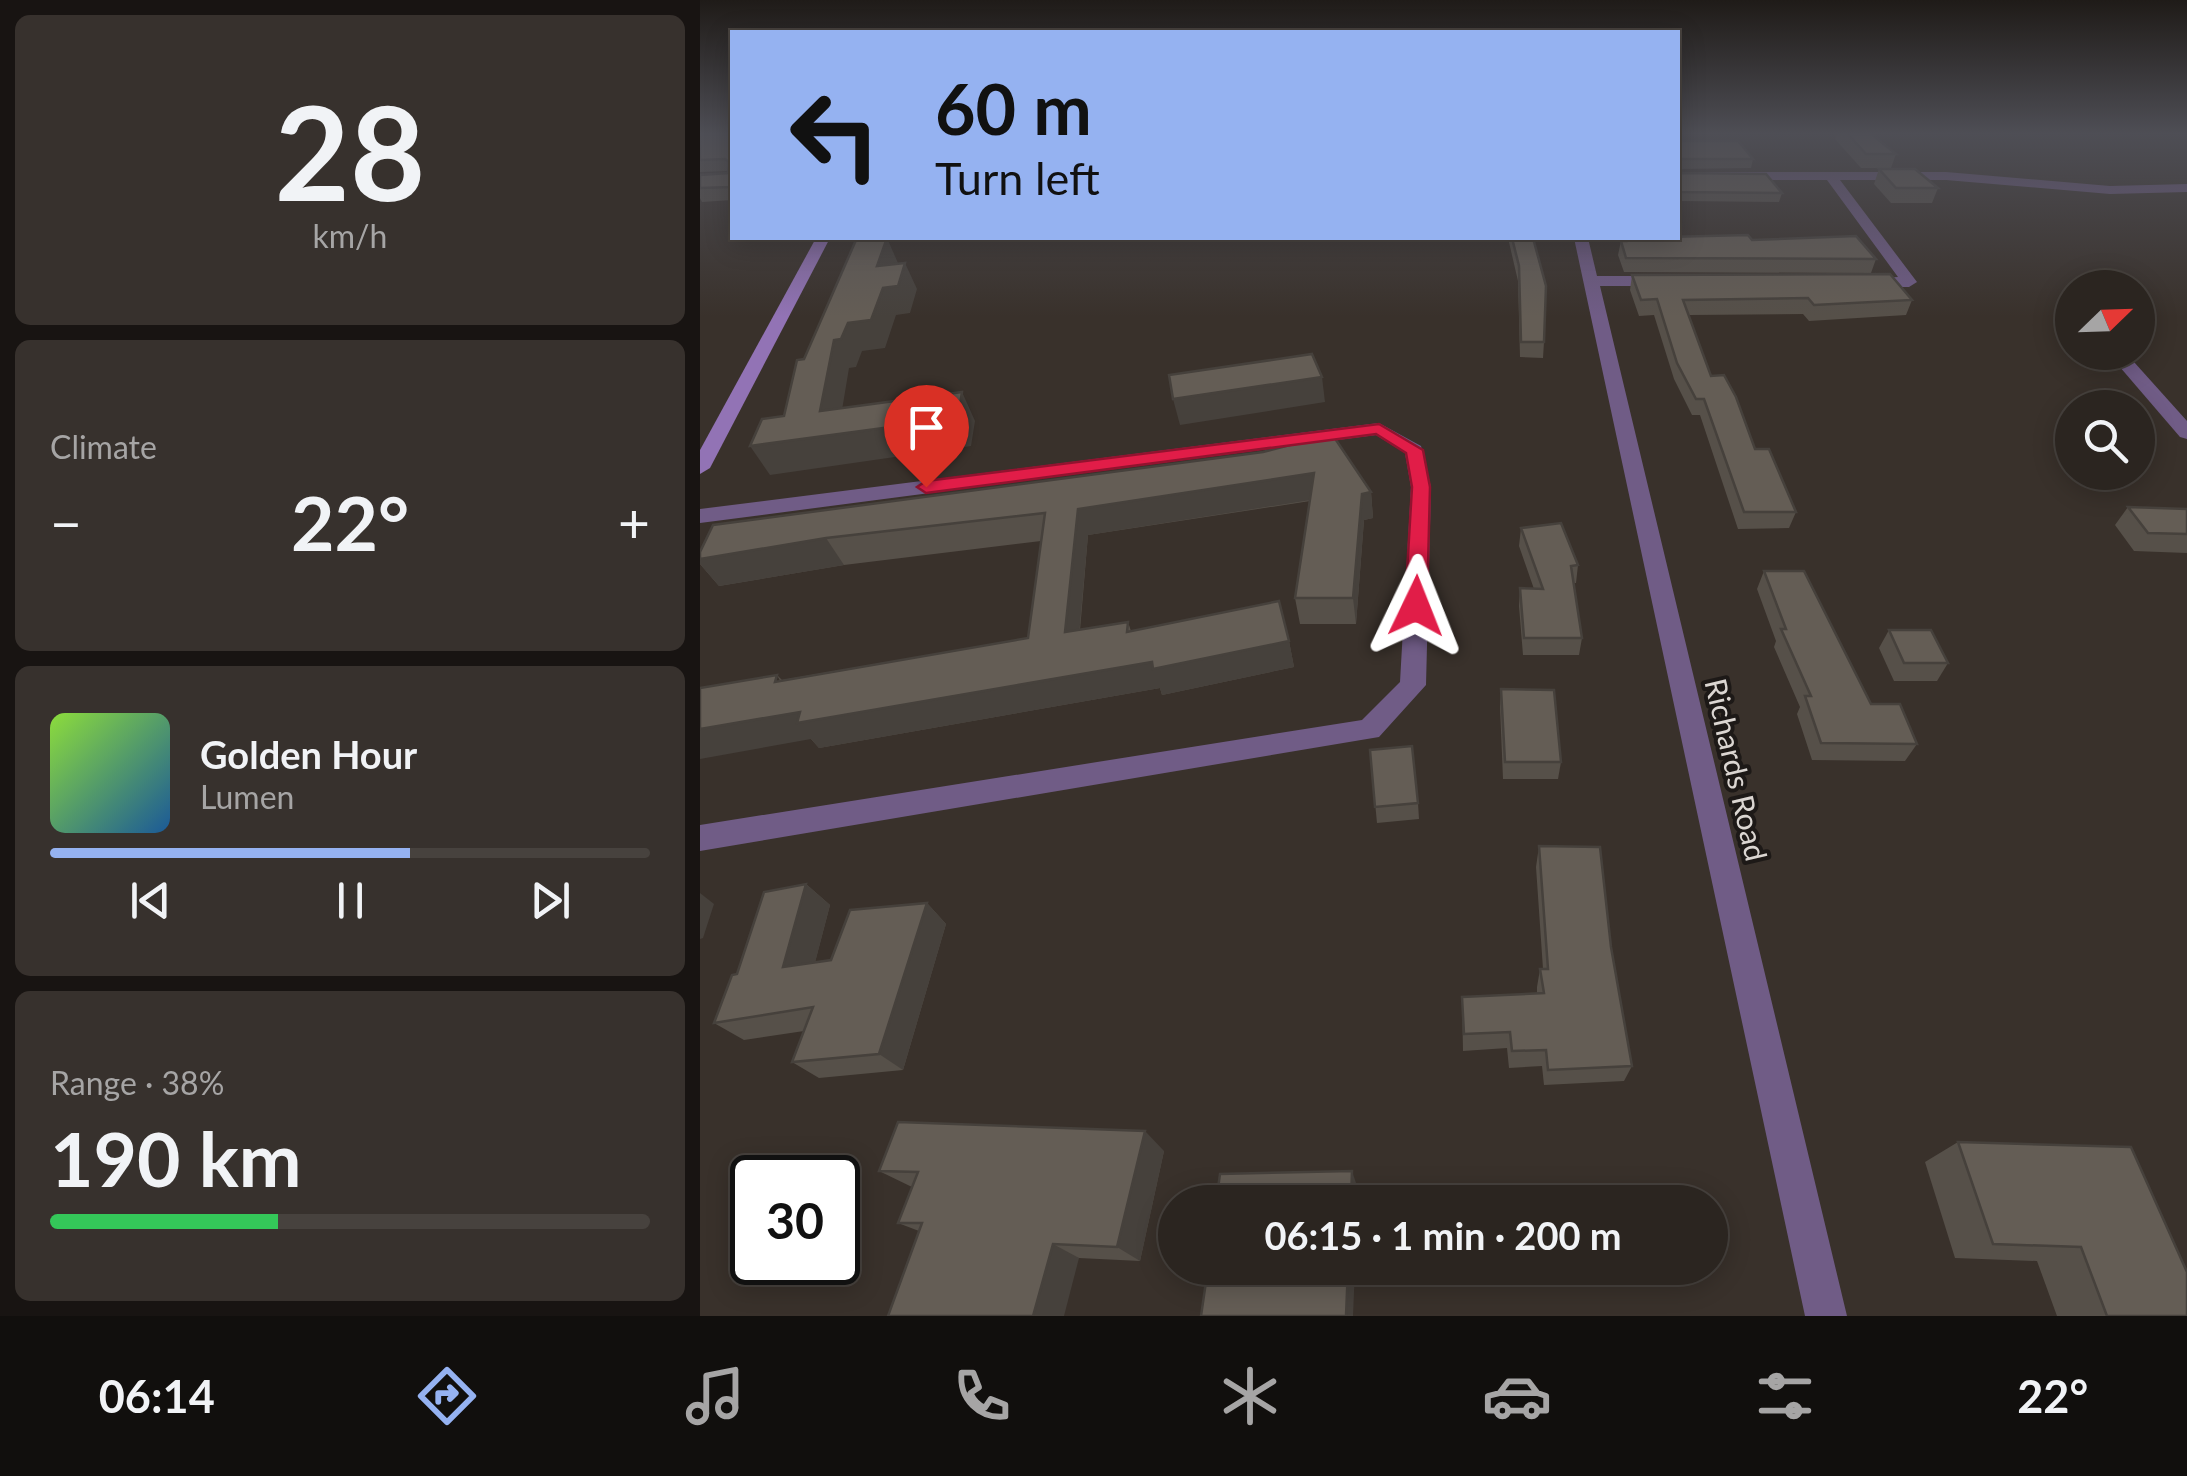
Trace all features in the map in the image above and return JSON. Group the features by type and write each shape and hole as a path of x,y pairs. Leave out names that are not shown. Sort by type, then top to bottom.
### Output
{"main road":[{"path":"700,468 822,240"}],"street":[{"path":"1845,194 1909,282 1850,282"},
{"name":"Richards Road","path":"1580,240 1826,1316"},
{"path":"1590,281 1690,281"},
{"path":"2131,370 2187,433"},
{"path":"700,516 1379,429 1414,450 1421,487 1413,685 1370,728 700,838"}],"building":[{"path":"1748,235 1752,240 1856,236 1876,259 1626,258 1621,241 1680,240 1680,237"},
{"path":"856,240 886,240 877,266 905,263 898,286 883,288 871,320 848,323 841,339 834,340 820,411 962,392 958,418 750,446 762,419 784,416 797,360 804,359"},
{"path":"1512,240 1534,240 1546,286 1544,342 1521,342 1519,266"},
{"path":"1890,274 1912,300 1814,305 1808,298 1683,300 1711,376 1724,375 1755,449 1769,449 1796,512 1744,512 1704,399 1696,399 1677,363 1657,299 1641,300 1632,275"},
{"path":"1312,354 1322,377 1173,399 1169,375"},
{"path":"1332,434 1371,492 1362,494 1353,598 1295,598 1314,473 1078,509 1065,632 1128,622 1127,632 1279,601 1289,641 1153,669 1152,662 797,723 800,712 700,729 700,688 777,675 775,682 1028,638 1045,513 826,538 700,559 713,525 1263,452"},
{"path":"2128,507 2187,509 2187,534 2148,533"},
{"path":"1561,523 1578,565 1571,566 1582,638 1524,638 1520,588 1543,589 1521,528"},
{"path":"1764,571 1804,571 1871,704 1900,704 1917,744 1821,743 1805,696 1811,696 1781,629 1786,629"},
{"path":"1889,630 1931,630 1948,663 1904,663"},
{"path":"1501,689 1554,690 1561,762 1505,762"},
{"path":"1412,746 1418,803 1375,807 1370,750"},
{"path":"1539,846 1600,847 1611,947 1632,1066 1548,1070 1546,1050 1512,1051 1510,1032 1464,1034 1462,997 1544,993 1540,969 1548,969"},
{"path":"806,884 783,967 831,960 850,910 927,903 879,1054 792,1062 813,1007 714,1023 732,975 737,974 764,892"},
{"path":"898,1122 1145,1131 1117,1247 1053,1244 1033,1316 888,1316 922,1223 898,1223 918,1172 879,1171"},
{"path":"1958,1142 2131,1147 2187,1272 2187,1316 2107,1316 2081,1247 1993,1244"},
{"path":"1352,1171 1352,1185 1218,1185 1220,1174"},
{"path":"1206,1285 1347,1285 1346,1316 1201,1316"}],"route":[{"path":"926,487 1379,429 1414,450 1421,487 1416,606"}]}
